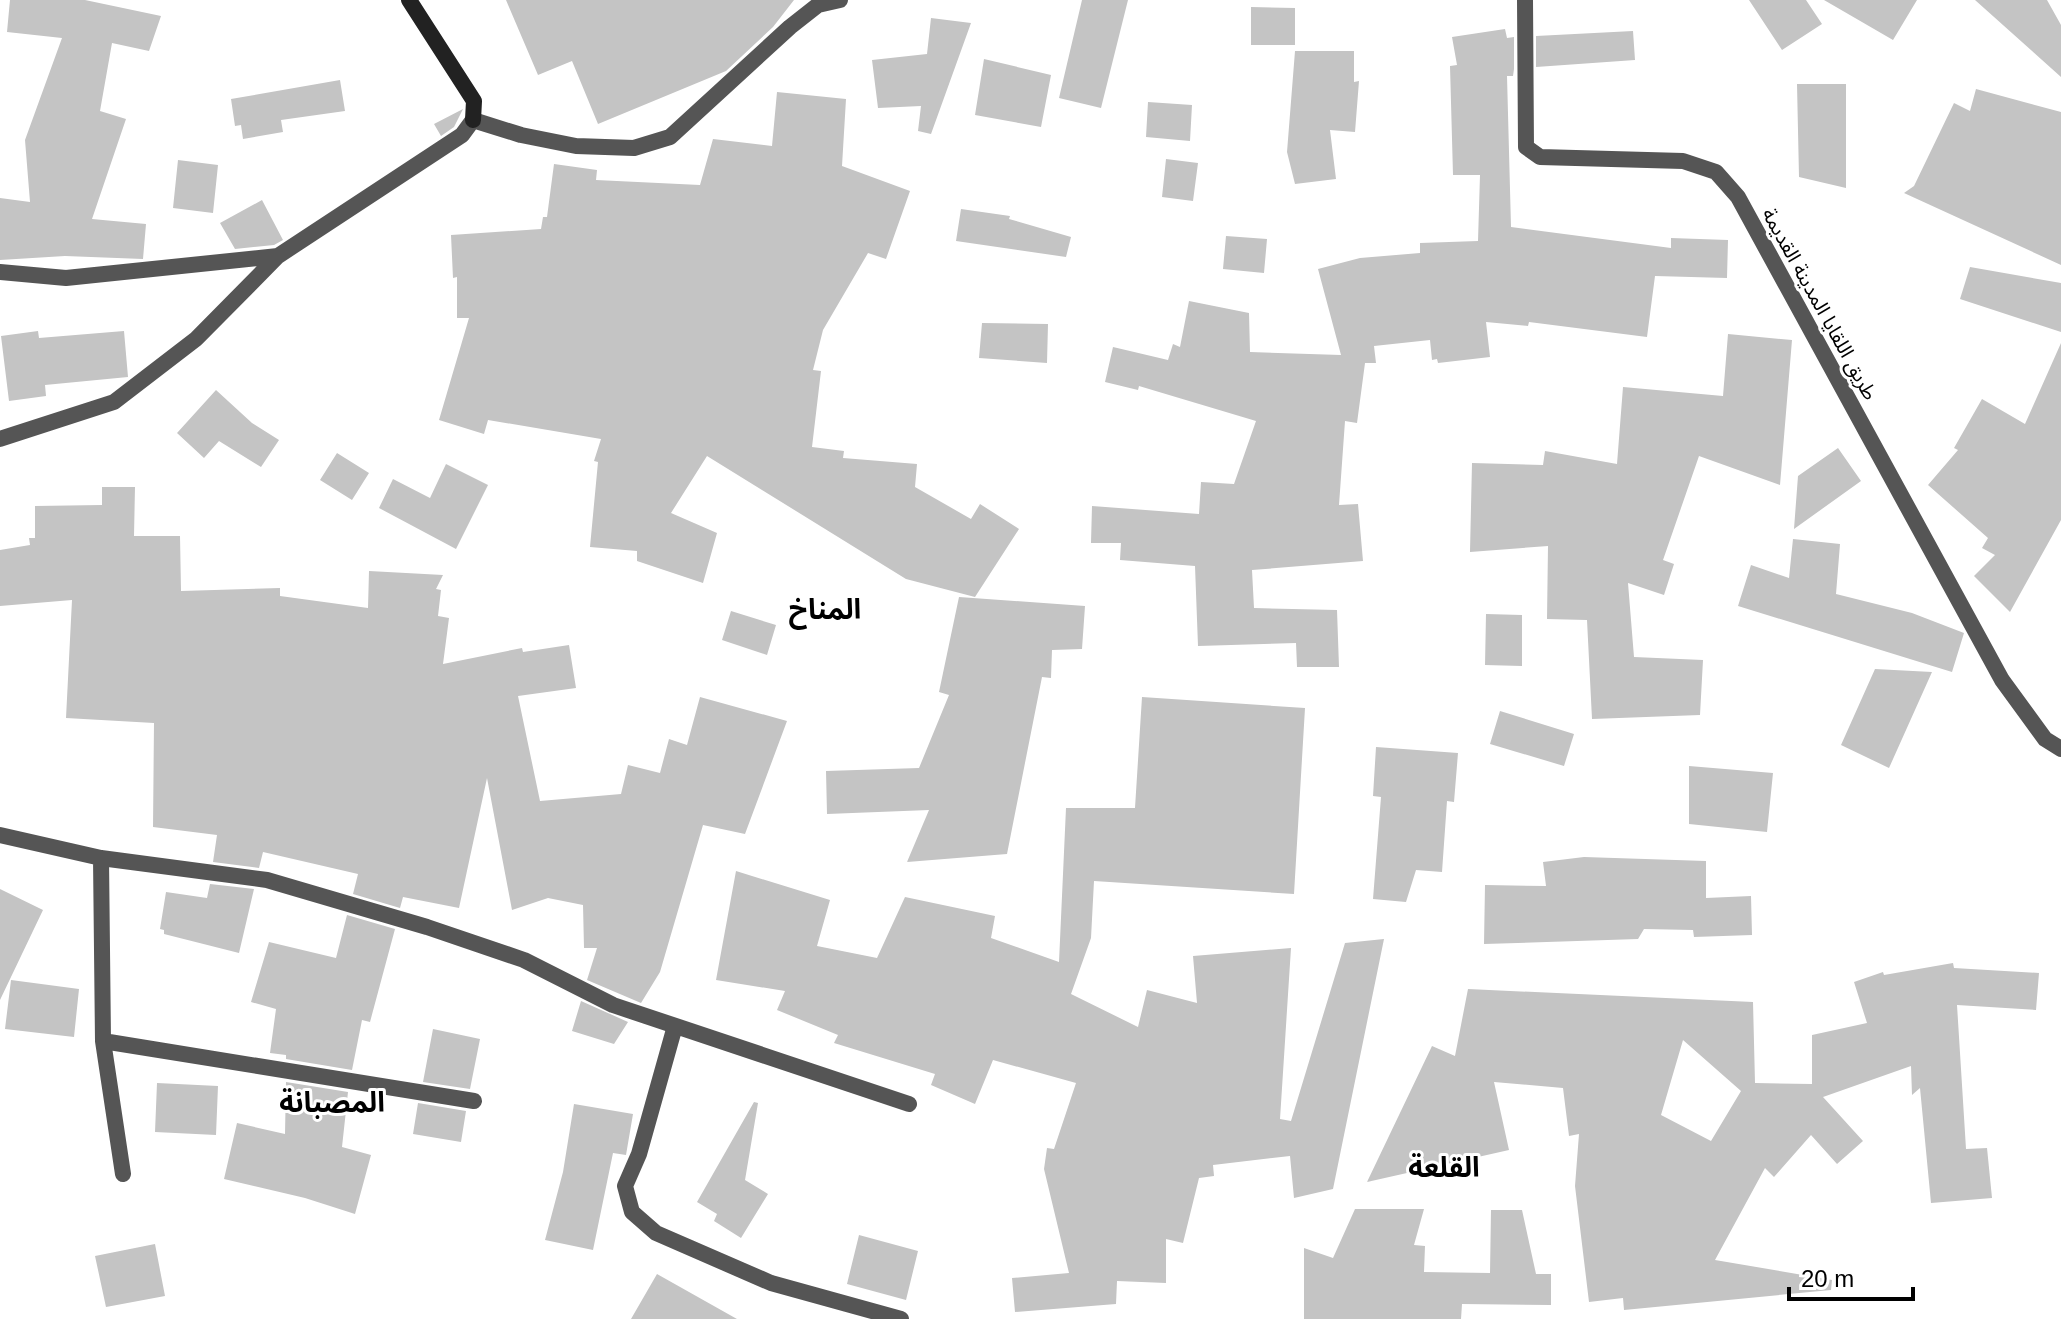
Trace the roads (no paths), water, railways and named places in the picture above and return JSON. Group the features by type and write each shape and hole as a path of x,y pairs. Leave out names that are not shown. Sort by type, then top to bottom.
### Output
{"street":[{"path":"0,439 114,402 196,339 278,256 462,135 473,120 474,101 409,0"},
{"path":"473,120 521,135 576,146 634,148 670,137 790,27 818,5 840,0"},
{"name":"طريق اللقايا المدينة القديمة","path":"1525,0 1526,147 1540,157 1683,161 1716,172 1738,197 2002,680 2045,739 2061,749"},
{"path":"0,272 66,278 278,256"},
{"path":"0,835 101,858 267,880 524,960 613,1005 909,1104"},
{"path":"101,858 103,1041 123,1174"},
{"path":"675,1026 639,1154 625,1186 632,1212 656,1233 771,1283 901,1319"},
{"path":"103,1041 474,1101"}],"district":[{"name":"المناخ","path":"825,609"},
{"name":"المصبانة","path":"332,1102"},
{"name":"القلعة","path":"1444,1167"}]}
